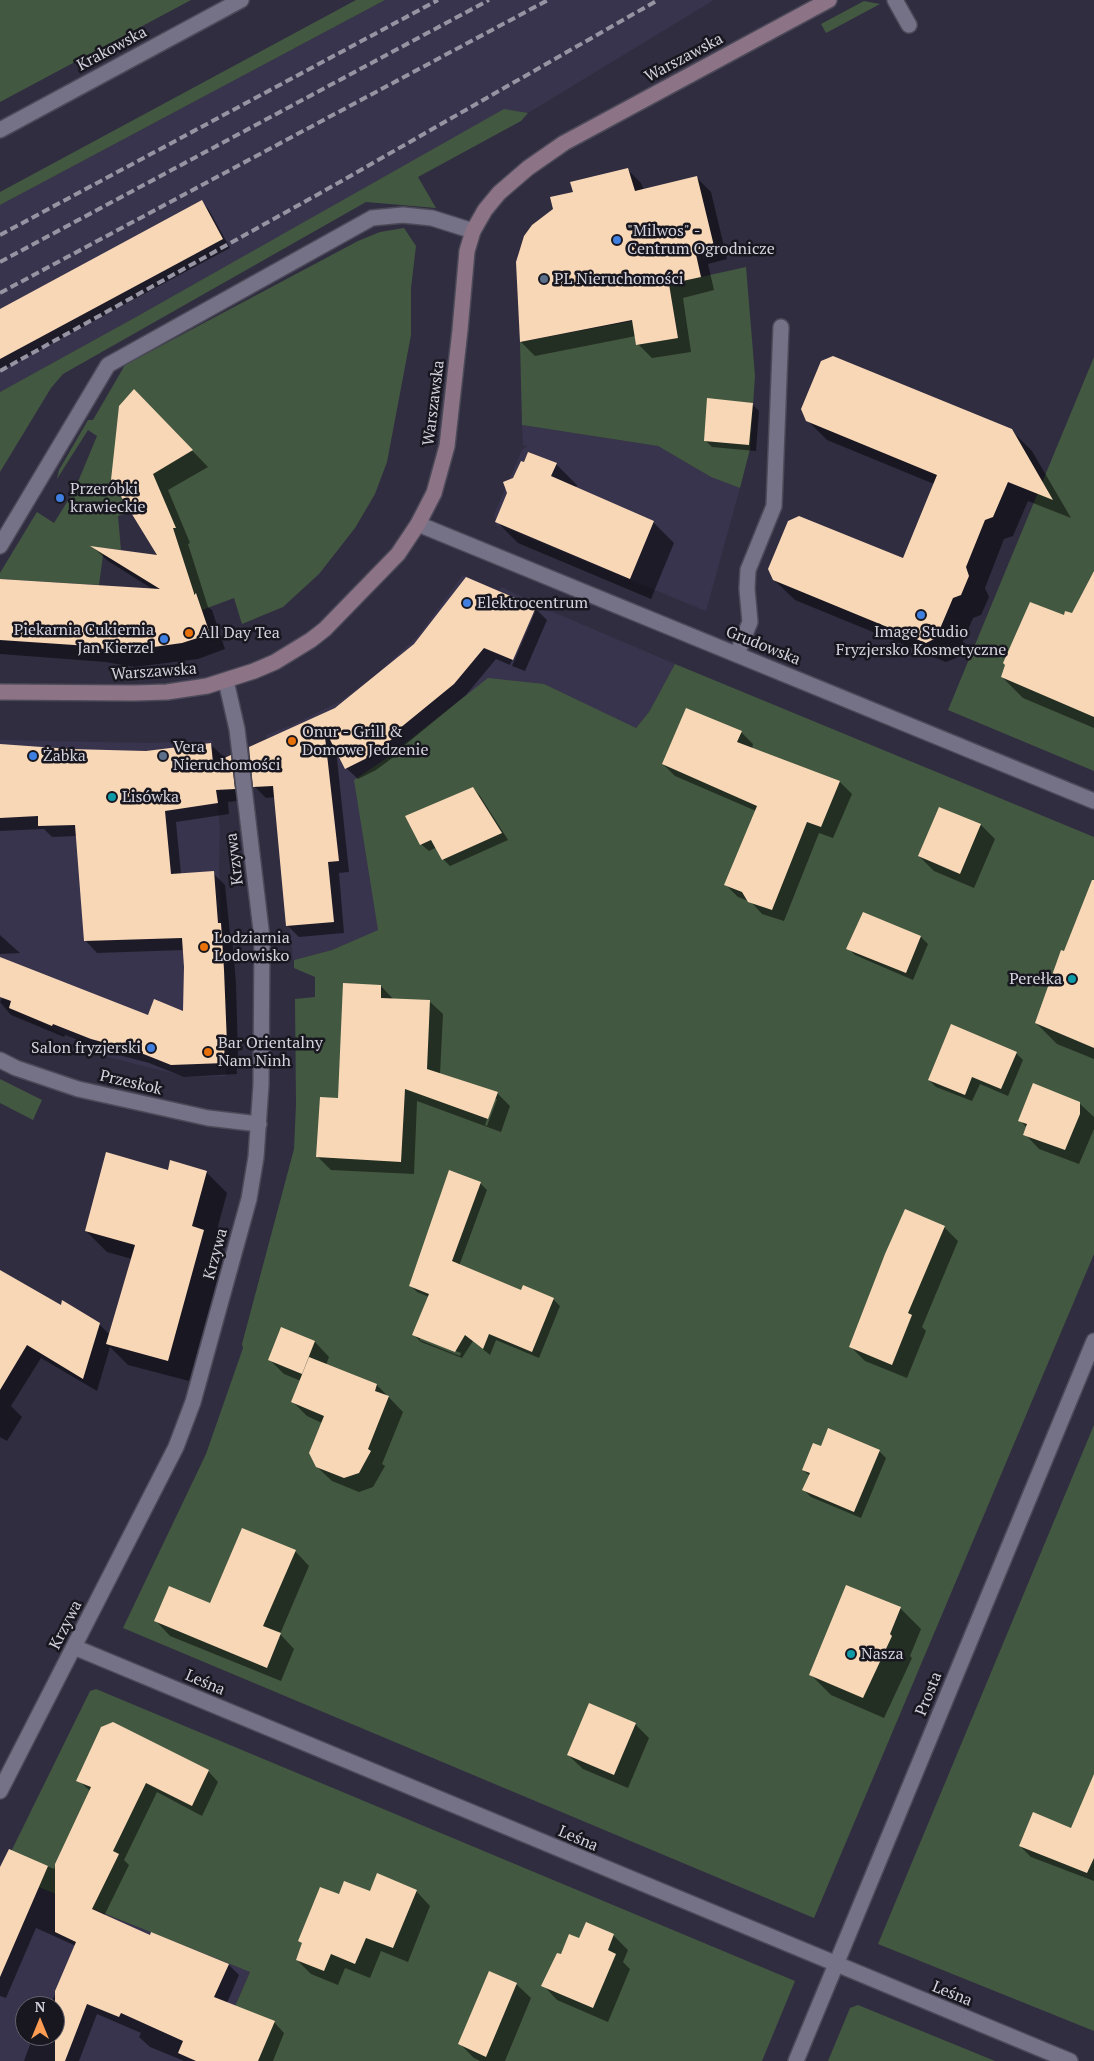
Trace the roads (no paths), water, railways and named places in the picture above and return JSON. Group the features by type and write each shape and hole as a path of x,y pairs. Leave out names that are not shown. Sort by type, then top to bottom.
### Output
{"street":[{"name":"Krakowska","path":"0,130 241,0"},
{"name":"Warszawska","path":"0,692 167,692 207,686 226,681 275,662 311,640 340,615 384,570 408,540 434,493 447,446 460,330 466,251 473,231 485,210 499,193 528,168 564,143 829,0"},
{"path":"895,0 909,25"},
{"path":"0,546 108,365 372,218 402,215 432,218 473,231"},
{"path":"737,654 750,622 747,589 748,570 774,506 781,327"},
{"name":"Grudowska","path":"418,524 1094,801"},
{"name":"Krzywa","path":"0,1791 176,1447 193,1402 249,1199 259,1124 261,1086 262,938 237,729 226,681"},
{"name":"Przeskok","path":"0,1060 16,1068 78,1089 208,1118 259,1124"},
{"name":"Prosta","path":"796,2061 1094,1341"},
{"name":"Leśna","path":"74,1648 1070,2061"}],"railway":[{"path":"0,235 438,0"},
{"path":"0,262 489,0"},
{"path":"0,293 548,0"},
{"path":"0,371 324,191 658,0"}],"place":[{"name":"\"Milwos\" - Centrum Ogrodnicze","path":"617,240"},
{"name":"PL Nieruchomości","path":"544,279"},
{"name":"Przeróbki krawieckie","path":"60,498"},
{"name":"Elektrocentrum","path":"467,603"},
{"name":"Image Studio Fryzjersko Kosmetyczne","path":"921,615"},
{"name":"All Day Tea","path":"189,633"},
{"name":"Piekarnia Cukiernia Jan Kierzel","path":"164,639"},
{"name":"Onur - Grill & Domowe Jedzenie","path":"292,741"},
{"name":"Żabka","path":"33,756"},
{"name":"Vera Nieruchomości","path":"163,756"},
{"name":"Lisówka","path":"112,797"},
{"name":"Lodziarnia Lodowisko","path":"204,947"},
{"name":"Perełka","path":"1072,979"},
{"name":"Salon fryzjerski","path":"151,1048"},
{"name":"Bar Orientalny Nam Ninh","path":"208,1052"},
{"name":"Nasza","path":"851,1654"}]}
